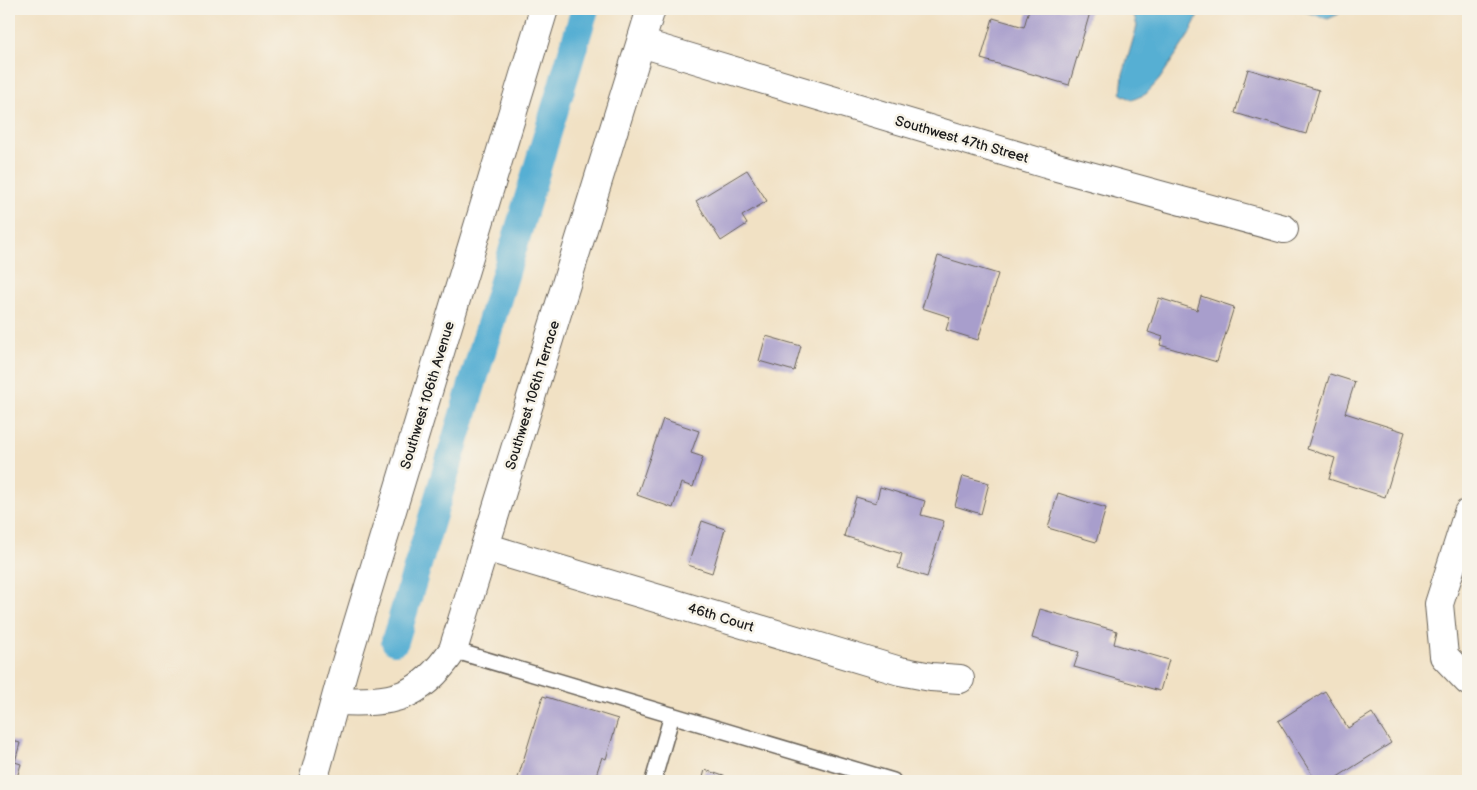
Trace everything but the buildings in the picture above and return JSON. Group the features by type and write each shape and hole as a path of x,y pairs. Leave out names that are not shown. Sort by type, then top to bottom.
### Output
{"street":[{"name":"Southwest 106th Avenue","path":"313,781 544,9"},
{"name":"Southwest 106th Terrace","path":"336,701 372,702 403,696 425,684 441,668 453,650 652,9"},
{"name":"Southwest 47th Street","path":"641,43 1010,153 1284,229"},
{"path":"1468,513 1439,604 1444,656 1468,681"},
{"name":"46th Court","path":"485,547 900,671 931,677 960,679"}],"lane":[{"path":"453,650 892,781"},
{"path":"653,781 672,715"}],"water":[{"path":"1132,9 1201,9 1189,35 1159,80 1146,94 1132,100 1121,94 1123,74 1137,26"},
{"path":"1297,9 1341,9 1339,14 1328,19"}],"waterway":[{"path":"395,641 585,9"}]}
